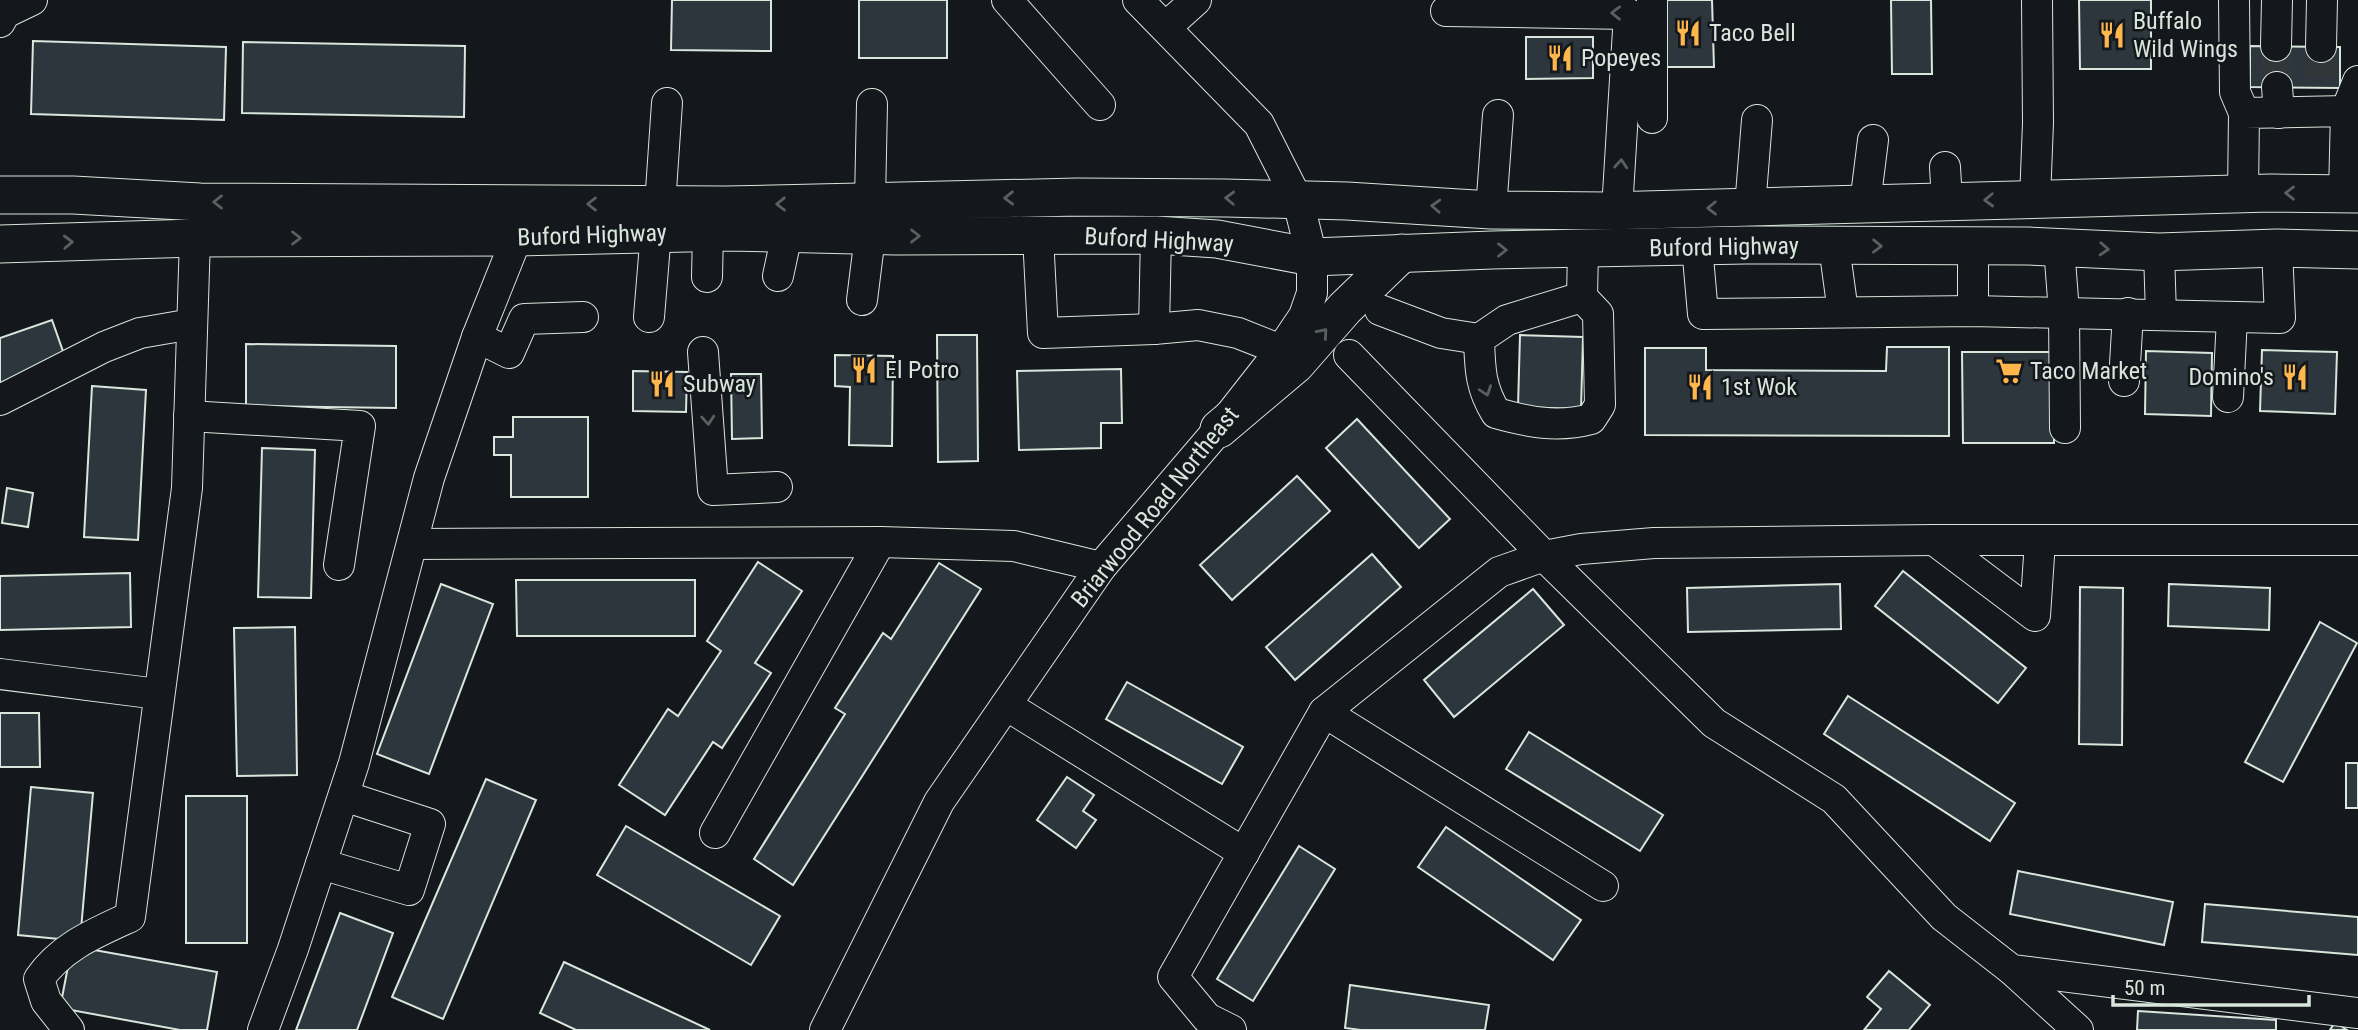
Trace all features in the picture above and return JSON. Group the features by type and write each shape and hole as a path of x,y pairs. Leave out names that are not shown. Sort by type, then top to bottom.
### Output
{"main road":[{"name":"Buford Highway","path":"0,244 195,238 517,237 658,219 708,233 787,234 870,219 1077,197 1347,201 1491,210 1617,210 1865,204 1946,184 2035,199 2351,194"},
{"name":"Buford Highway","path":"0,195 73,195 658,219 870,219 1038,236 1156,235 1217,239 1312,257 1697,246 2059,247 2159,251 2277,248 2358,250"},
{"path":"1219,429 1296,364 1345,308 1402,253"}],"street":[{"path":"0,22 5,13 32,0"},
{"path":"1007,0 1100,105"},
{"name":"Briarwood Road Northeast","path":"825,1030 939,802 1101,567 1219,429 1281,350 1304,316 1312,293 1312,257 1298,201 1259,124 1138,0"},
{"path":"1166,27 1196,0"},
{"path":"1652,0 1652,118"},
{"path":"2035,199 2038,122 2037,0"},
{"path":"2234,0 2235,92 2244,113 2243,194"},
{"path":"2276,46 2277,0"},
{"path":"2321,47 2322,0"},
{"path":"1446,11 1629,14 1617,210"},
{"path":"2244,113 2278,100 2331,104 2358,81"},
{"path":"649,317 667,103"},
{"path":"860,300 870,219 872,104"},
{"path":"2331,104 2351,194"},
{"path":"1491,210 1498,115"},
{"path":"1749,206 1756,120"},
{"path":"1865,204 1873,140"},
{"path":"707,277 708,233"},
{"path":"778,276 787,234"},
{"path":"1153,329 1156,235"},
{"path":"1038,236 1043,332 1198,325 1238,334 1281,350"},
{"path":"263,1030 354,763 429,478 477,337 517,237"},
{"path":"69,1030 46,1001 40,979 51,962 72,945 130,917 187,488 195,238"},
{"path":"1697,246 1703,314 1973,311 2128,313 2232,318 2280,318 2277,248"},
{"path":"1834,246 1843,312"},
{"path":"1973,247 1973,311"},
{"path":"2059,247 2064,312 2065,428"},
{"path":"1479,339 1480,372 1485,395 1496,413 1531,423 1576,423 1591,419 1600,405 1598,314 1583,297 1583,250"},
{"path":"2159,251 2161,315"},
{"path":"1381,310 1441,333 1479,339 1507,320 1583,297"},
{"path":"2124,381 2128,313"},
{"path":"477,337 509,354 524,319 583,317"},
{"path":"2228,397 2232,318"},
{"path":"0,400 104,347 140,333 192,324"},
{"path":"703,352 713,490 777,486"},
{"path":"1349,355 1544,556 1714,723 1834,799 1944,917 2012,970 2078,1030"},
{"path":"189,415 360,426 339,565"},
{"path":"1934,540 2035,616 2040,541"},
{"path":"1231,1030 1207,1018 1173,977 1324,712 1499,572 1544,556 1654,543 2358,540"},
{"path":"412,544 880,542 1014,546 1101,567"},
{"path":"715,834 880,542"},
{"path":"0,674 158,694"},
{"path":"1006,705 1244,853"},
{"path":"1324,712 1603,886"},
{"path":"321,864 409,890 430,824 344,796"},
{"path":"2012,970 2358,1013"}],"building":[{"path":"672,0 771,0 771,51 671,50"},
{"path":"859,0 947,0 947,58 859,58"},
{"name":"Taco Bell","path":"1662,0 1712,0 1714,67 1663,67"},
{"path":"1891,0 1931,0 1932,74 1892,74"},
{"path":"2079,0 2151,0 2151,69 2080,69"},
{"name":"Popeyes","path":"1526,37 1593,37 1593,78 1526,79"},
{"path":"33,41 226,47 224,120 31,114"},
{"path":"243,42 465,46 464,117 242,113"},
{"path":"2250,46 2340,47 2340,88 2250,87"},
{"path":"52,320 66,360 0,383 0,338"},
{"path":"937,335 977,335 978,461 938,462"},
{"path":"1520,335 1583,337 1581,409 1518,407"},
{"path":"246,344 396,346 396,408 246,406"},
{"path":"1887,347 1949,347 1949,436 1645,435 1645,348 1706,348 1706,370 1886,371"},
{"path":"2262,350 2337,352 2335,414 2260,411"},
{"path":"2146,351 2212,353 2211,416 2145,414"},
{"path":"1962,352 2053,352 2054,443 1963,443"},
{"path":"835,355 893,356 892,446 849,445 850,387 835,386"},
{"path":"1121,369 1122,423 1101,423 1101,448 1019,450 1017,371"},
{"path":"633,371 687,372 686,412 633,411"},
{"path":"731,374 761,374 762,438 732,439"},
{"path":"92,386 146,390 138,540 84,537"},
{"path":"513,417 588,417 588,497 511,497 511,455 494,455 494,437 513,437"},
{"path":"1357,419 1450,519 1419,548 1326,448"},
{"path":"262,448 315,450 311,598 258,597"},
{"path":"1297,476 1330,511 1232,600 1200,565"},
{"path":"7,488 33,493 28,527 2,523"},
{"path":"1372,554 1401,587 1295,680 1266,647"},
{"path":"758,562 802,591 755,663 771,673 722,748 713,742 665,815 619,785 668,709 678,716 721,651 707,641"},
{"path":"939,563 981,589 793,885 754,859 845,714 835,708 883,633 891,639"},
{"path":"1903,571 2026,668 1998,703 1875,606"},
{"path":"130,573 131,627 0,630 0,576"},
{"path":"516,580 695,580 695,636 517,636"},
{"path":"441,584 493,604 429,774 377,754"},
{"path":"1840,584 1841,629 1688,632 1687,588"},
{"path":"2169,584 2270,588 2269,630 2168,626"},
{"path":"2080,587 2123,588 2122,745 2079,744"},
{"path":"1533,589 1564,625 1454,717 1424,680"},
{"path":"2320,622 2357,643 2283,782 2245,762"},
{"path":"295,627 297,775 237,776 234,628"},
{"path":"1127,682 1243,747 1222,784 1106,719"},
{"path":"1848,696 2015,803 1990,841 1824,734"},
{"path":"0,713 39,713 40,767 0,767"},
{"path":"1529,732 1663,815 1640,851 1506,769"},
{"path":"2346,763 2358,763 2358,808 2346,808"},
{"path":"1067,777 1094,795 1083,811 1096,820 1076,848 1037,820"},
{"path":"486,779 536,800 443,1019 392,997"},
{"path":"31,787 93,793 80,941 18,935"},
{"path":"186,796 247,796 247,943 186,943"},
{"path":"626,826 780,916 751,965 597,875"},
{"path":"1446,827 1581,920 1553,960 1418,867"},
{"path":"1299,846 1335,869 1253,1001 1217,979"},
{"path":"2018,871 2173,902 2164,945 2010,914"},
{"path":"2205,904 2358,917 2358,955 2202,942"},
{"path":"340,913 393,933 357,1030 296,1030"},
{"path":"72,946 217,972 207,1030 180,1030 60,1008"},
{"path":"564,962 710,1030 576,1030 540,1013"},
{"path":"1889,971 1930,1005 1909,1030 1864,1030 1881,1009 1867,997"},
{"path":"1350,985 1489,1005 1485,1030 1345,1028"},
{"path":"2138,1011 2276,1020 2276,1030 2137,1030"},
{"path":"2335,1022 2347,1030 2330,1030"}],"tunnel":[{"path":"2276,46 2277,87"},
{"path":"2321,47 2322,88"}],"place":[{"name":"Taco Bell","path":"1688,33"},
{"name":"Buffalo Wild Wings","path":"2112,35"},
{"name":"Popeyes","path":"1560,58"},
{"name":"El Potro","path":"864,370"},
{"name":"Taco Market","path":"2009,371"},
{"name":"Domino's","path":"2295,377"},
{"name":"Subway","path":"662,384"},
{"name":"1st Wok","path":"1700,387"}]}
